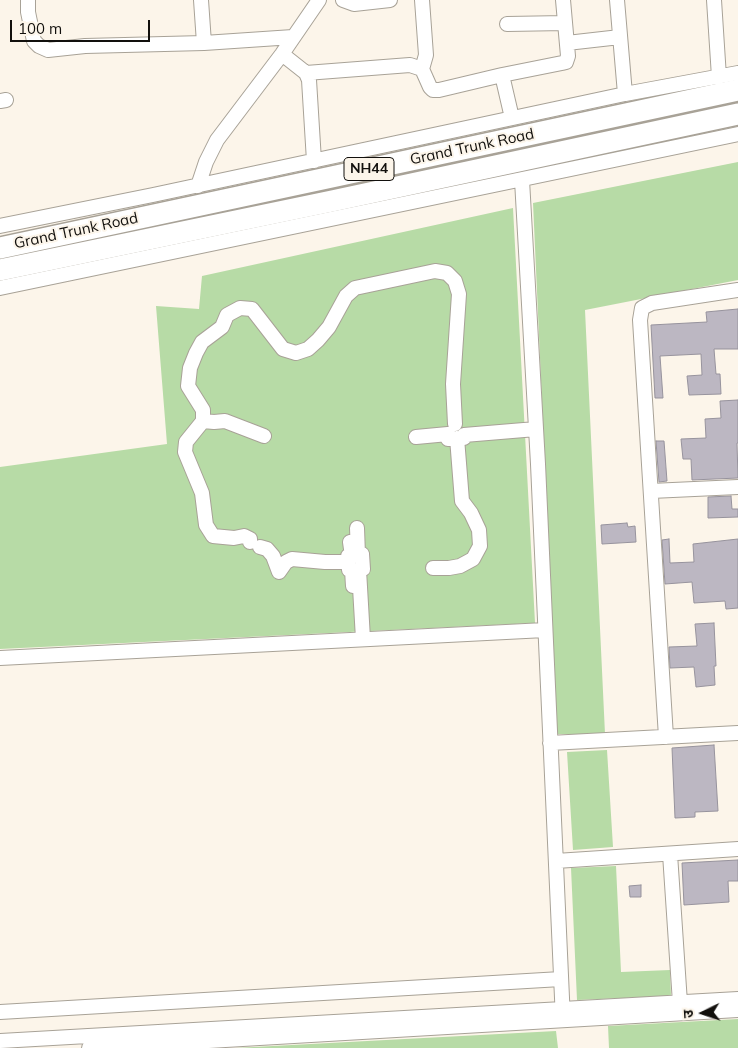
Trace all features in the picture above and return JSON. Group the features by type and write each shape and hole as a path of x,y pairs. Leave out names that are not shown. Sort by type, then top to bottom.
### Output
{"highway":[{"name":"Grand Trunk Road","path":"0,248 738,90"},
{"name":"Grand Trunk Road","path":"0,270 738,114"}],"street":[{"path":"28,0 28,12 34,41 39,46 48,50 85,46 204,43 294,37"},
{"path":"200,0 204,43"},
{"path":"198,186 206,162 217,140 282,54 319,0"},
{"path":"343,0 354,4 390,0"},
{"path":"422,0 426,56 422,69 433,90 566,62 568,56 563,0"},
{"path":"617,0 625,94"},
{"path":"714,0 719,77"},
{"path":"507,24 565,23"},
{"path":"567,43 620,37"},
{"path":"282,54 306,73 310,88 310,118 314,161"},
{"path":"306,73 410,65 422,69"},
{"path":"0,226 198,186 625,94 738,73"},
{"path":"502,75 512,118"},
{"path":"0,288 738,134"},
{"path":"522,180 536,426 563,1015"},
{"path":"348,562 292,559 286,562 279,572 273,556 267,549 250,546 250,539 244,536 234,538 213,536 206,525 202,493 185,452 186,442 203,421 203,410 188,386 190,368 202,342 222,327 227,316 240,308 252,310 283,349 296,353 308,349 318,340 329,328 346,296 356,288 435,272 447,274 456,281 459,294 453,384 455,424"},
{"path":"666,737 640,320 642,308 652,303 738,290"},
{"path":"203,421 225,421 264,436"},
{"path":"448,424 462,424 464,428 536,426 464,435 464,438 448,439 448,434 416,433 447,428 448,424"},
{"path":"433,568 460,566 473,559 480,546 479,530 471,513 462,501 457,438"},
{"path":"651,491 738,486"},
{"path":"353,529 358,555 362,554 363,569 359,570 359,639 352,570 349,570 348,562 348,556 352,556 353,529"},
{"path":"0,658 545,630"},
{"path":"550,743 738,733"},
{"path":"556,861 738,849"},
{"path":"670,854 680,1002"},
{"path":"0,1012 561,979"},
{"path":"89,1048 563,1015 680,1002 738,999"},
{"path":"0,1041 563,1015 738,1010"}],"green space":[{"path":"738,162 738,280 585,310 605,734 557,734 533,203"},
{"path":"513,208 535,623 0,649 0,467 167,444 156,306 199,309 202,276"},
{"path":"607,750 613,847 573,850 567,752"},
{"path":"616,866 621,972 670,970 671,996 577,1000 571,868"},
{"path":"738,1019 738,1048 609,1048 608,1026"},
{"path":"556,1031 558,1048 235,1048"}],"building":[{"path":"738,309 738,349 714,349 716,374 720,374 721,394 689,395 687,376 702,375 701,354 660,356 663,398 655,398 651,325 707,322 706,312"},
{"path":"738,400 738,478 692,480 691,459 683,459 681,439 706,438 705,419 721,418 720,401"},
{"path":"656,441 664,441 667,481 659,482"},
{"path":"731,496 732,509 738,509 738,517 708,518 708,497"},
{"path":"627,523 628,527 635,526 636,542 602,544 601,525"},
{"path":"669,539 670,563 694,562 693,544 738,539 738,608 726,609 725,601 694,603 692,582 665,584 662,540"},
{"path":"714,623 715,685 696,687 694,667 670,668 669,647 697,646 695,624"},
{"path":"714,745 718,811 695,812 695,817 675,818 672,748"},
{"path":"738,860 738,881 728,881 729,902 684,905 682,863"},
{"path":"641,885 641,897 630,897 629,886"}]}
